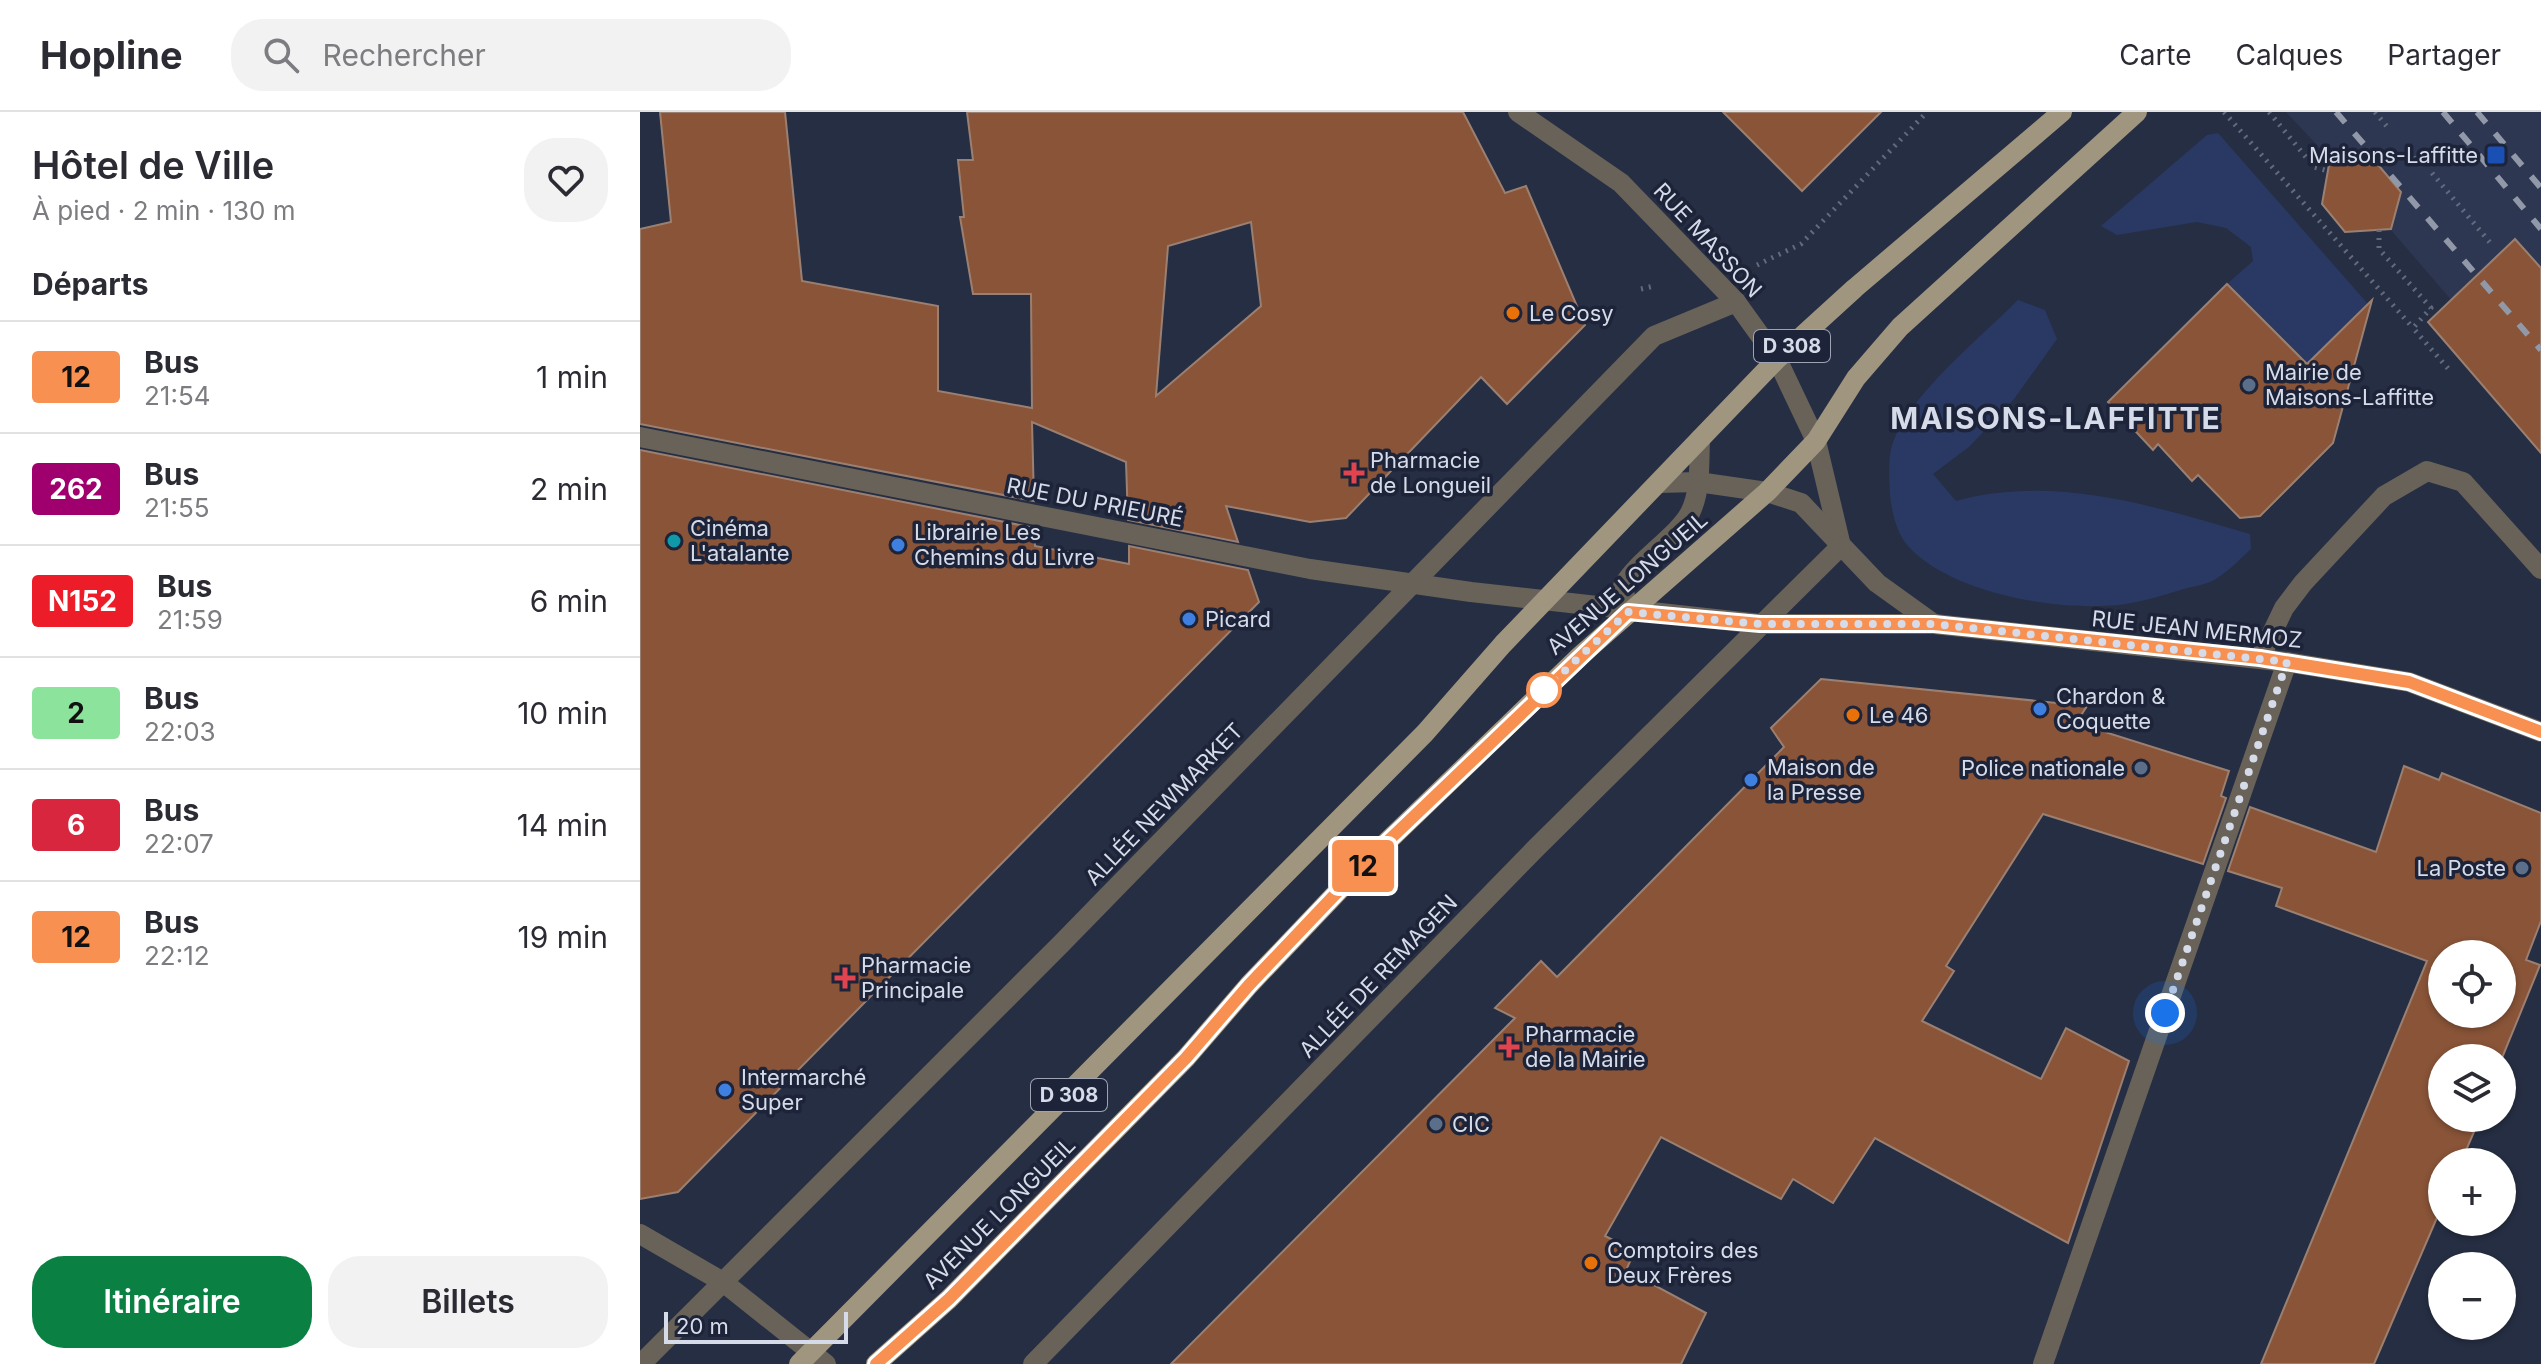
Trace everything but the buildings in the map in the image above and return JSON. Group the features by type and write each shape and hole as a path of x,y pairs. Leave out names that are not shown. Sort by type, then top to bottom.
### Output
{"main road":[{"name":"AVENUE LONGUEIL","path":"812,1360 1347,813 1777,359 1855,288 2062,112"},
{"name":"AVENUE LONGUEIL","path":"876,1364 949,1299 1186,1058 1249,985 1365,863 1628,612 1767,492 1816,441 1856,378 1900,327 2137,112"}],"street":[{"name":"RUE MASSON","path":"1518,112 1621,183 1736,302 1777,359 1816,441 1841,546"},
{"name":"ALLÉE NEWMARKET","path":"641,1364 1413,584 1654,336 1736,302"},
{"name":"RUE DU PRIEURÉ","path":"640,437 1310,569 1544,602"},
{"path":"1628,612 1623,586 1632,571 1690,514 1698,482 1700,439"},
{"path":"2260,658 2284,608 2303,583 2384,496 2427,471 2463,482 2541,569"},
{"name":"RUE JEAN MERMOZ","path":"1659,483 1698,482 1767,492 1801,503 1901,604 1934,624"},
{"name":"ALLÉE DE REMAGEN","path":"1033,1364 1512,871 1841,546"},
{"name":"RUE JEAN MERMOZ","path":"1544,602 1760,624 1934,624 2260,658 2409,682 2541,732"},
{"path":"2043,1364 2287,662"},
{"path":"640,1234 723,1282 812,1360"}],"path":[{"path":"1641,289 1763,264 1801,244 1927,112"},
{"path":"2224,112 2451,372"},
{"path":"2269,112 2314,167 2328,171"},
{"path":"2375,112 2389,129"},
{"path":"2409,150 2414,158"},
{"path":"2432,173 2492,245"},
{"path":"2379,230 2379,249 2431,308 2413,328"}],"shaded area":[{"path":"2286,112 2541,112 2541,404 2391,230 2345,233 2322,204 2329,158"},
{"path":"2218,133 2368,304 2303,368 2227,284 2253,261 2251,247 2226,228 2197,222 2117,235 2101,226 2207,135"},
{"path":"2018,300 2045,310 2057,339 2014,399 1970,446 1933,474 1956,501 2030,491 2067,492 2140,504 2250,534 2251,549 2224,574 2207,583 2133,603 2112,606 2052,604 1998,594 1947,575 1908,546 1893,515 1890,495 1890,457 1896,435 1934,382"}],"railway":[{"path":"2336,112 2541,350"},
{"path":"2443,112 2541,229"},
{"path":"2477,112 2541,188"}],"bus line":[{"name":"12","path":"876,1364 949,1299 1186,1058 1249,985 1365,863 1628,612 1760,624 1825,621 1934,624 2260,658 2409,682 2541,732"}],"place":[{"name":"Maisons-Laffitte","path":"2496,155"},
{"name":"Le Cosy","path":"1513,313"},
{"name":"Mairie de Maisons-Laffitte","path":"2249,385"},
{"name":"Pharmacie de Longueil","path":"1354,473"},
{"name":"Cinéma L'atalante","path":"674,541"},
{"name":"Librairie Les Chemins du Livre","path":"898,545"},
{"name":"Picard","path":"1189,619"},
{"name":"Chardon & Coquette","path":"2040,709"},
{"name":"Le 46","path":"1853,715"},
{"name":"Police nationale","path":"2141,768"},
{"name":"Maison de la Presse","path":"1751,780"},
{"name":"La Poste","path":"2522,868"},
{"name":"Pharmacie Principale","path":"845,978"},
{"name":"Pharmacie de la Mairie","path":"1509,1047"},
{"name":"Intermarché Super","path":"725,1090"},
{"name":"CIC","path":"1436,1124"},
{"name":"Comptoirs des Deux Frères","path":"1591,1263"}],"district":[{"name":"MAISONS-LAFFITTE","path":"2056,419"}],"route":[{"path":"1544,690 1628,612 1760,624 1825,621 1934,624 2287,662 2165,1013"}]}
